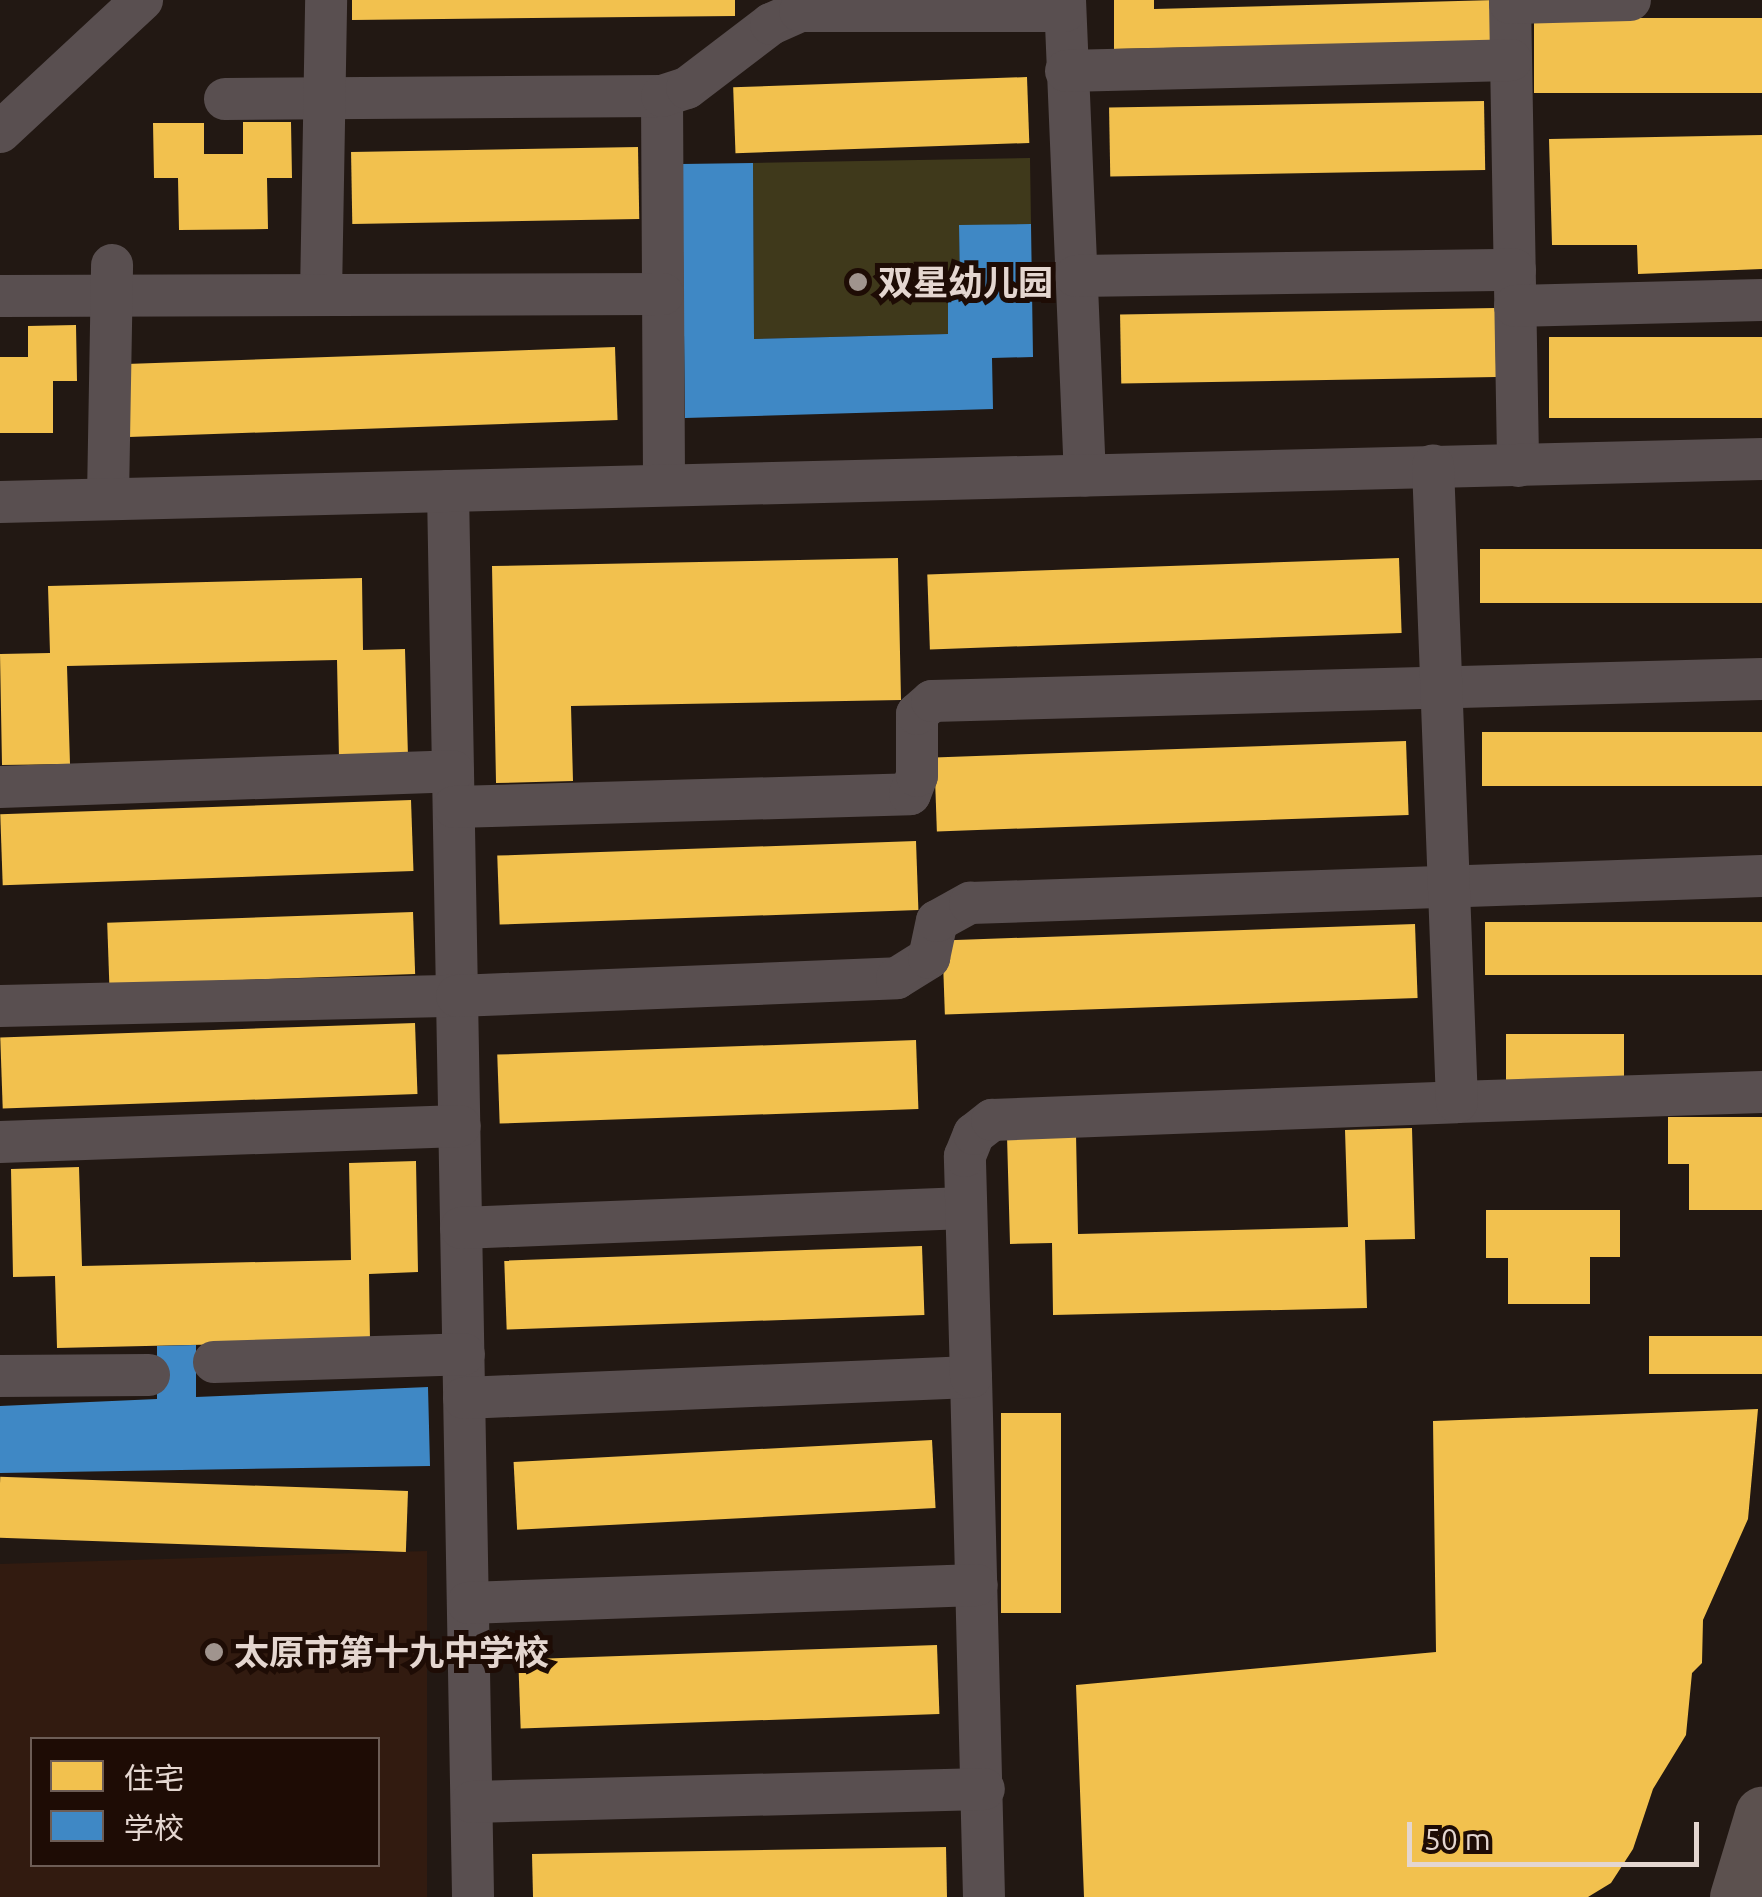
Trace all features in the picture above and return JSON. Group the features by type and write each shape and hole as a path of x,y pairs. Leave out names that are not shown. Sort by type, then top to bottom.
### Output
{"main road":[{"path":"1737,1897 1762,1814"}],"street":[{"path":"0,132 142,0"},
{"path":"321,295 326,0"},
{"path":"1518,466 1510,2 1630,0"},
{"path":"224,99 662,96 686,88 771,24 800,12 1065,5 1085,476"},
{"path":"1066,72 1511,60"},
{"path":"662,96 664,486"},
{"path":"1076,276 1515,288 1762,300"},
{"path":"0,296 111,280 321,295 663,294"},
{"path":"108,498 111,280"},
{"path":"0,502 1762,459"},
{"path":"1433,465 1457,1102"},
{"path":"448,491 473,1897"},
{"path":"0,786 910,794 918,776 917,714 932,700 1762,679"},
{"path":"0,1006 457,996 897,978 929,958 937,921 970,903 1762,876"},
{"path":"984,1897 964,1156 974,1134 992,1120 1762,1092"},
{"path":"0,1142 460,1126"},
{"path":"461,1228 965,1208"},
{"path":"214,1362 464,1354"},
{"path":"0,1376 149,1375"},
{"path":"464,1398 971,1376"},
{"path":"468,1603 978,1584"},
{"path":"472,1802 984,1789"}],"shaded area":[{"path":"1030,158 1031,224 959,226 960,291 949,292 948,334 754,339 753,163"},
{"name":"太原市第十九中学校","path":"427,1551 427,1897 0,1897 0,1564"}],"building: 住宅":[{"path":"352,0 735,0 735,16 352,20"},
{"path":"1114,0 1154,0 1154,9 1496,0 1497,41 1114,49"},
{"path":"1534,18 1762,18 1762,93 1534,93"},
{"path":"1027,77 1029,143 735,153 733,87"},
{"path":"1484,101 1485,170 1110,177 1109,108"},
{"path":"243,122 291,122 292,178 267,178 268,229 179,230 178,178 154,178 153,123 204,123 204,154 243,154"},
{"path":"1762,135 1762,269 1638,274 1637,245 1552,245 1549,139"},
{"path":"638,147 639,219 352,224 351,152"},
{"path":"1495,308 1496,377 1121,384 1120,315"},
{"path":"76,325 77,381 53,381 53,433 0,433 0,357 28,357 28,326"},
{"path":"1549,337 1762,337 1762,418 1549,418"},
{"path":"615,347 618,420 129,437 126,364"},
{"path":"1480,549 1762,549 1762,603 1480,603"},
{"path":"898,558 901,700 571,706 573,781 496,783 492,566"},
{"path":"1399,558 1402,633 930,649 927,574"},
{"path":"362,578 363,650 405,649 408,757 339,759 337,660 67,666 70,764 2,765 0,654 50,653 48,586"},
{"path":"1482,732 1762,732 1762,786 1482,786"},
{"path":"1406,741 1409,815 937,831 934,757"},
{"path":"411,800 413,871 3,885 0,814"},
{"path":"916,841 918,910 500,925 497,856"},
{"path":"413,912 415,974 109,985 107,923"},
{"path":"1485,922 1762,922 1762,975 1485,975"},
{"path":"1415,924 1418,998 945,1014 942,941"},
{"path":"415,1023 417,1094 3,1108 0,1037"},
{"path":"1506,1034 1624,1034 1624,1090 1506,1090"},
{"path":"916,1040 918,1109 500,1124 497,1055"},
{"path":"1668,1117 1762,1117 1762,1210 1689,1210 1689,1164 1668,1164"},
{"path":"1412,1128 1415,1239 1365,1240 1367,1308 1053,1315 1052,1243 1010,1244 1007,1136 1076,1134 1078,1234 1348,1227 1345,1130"},
{"path":"416,1161 418,1272 369,1274 370,1341 57,1348 55,1276 13,1277 11,1169 79,1167 82,1266 351,1260 349,1163"},
{"path":"1486,1210 1620,1210 1620,1257 1590,1257 1590,1304 1508,1304 1508,1258 1486,1258"},
{"path":"922,1246 924,1315 507,1330 504,1261"},
{"path":"1649,1336 1762,1336 1762,1374 1649,1374"},
{"path":"1758,1409 1748,1519 1703,1620 1702,1663 1692,1673 1686,1735 1653,1789 1633,1849 1611,1883 1588,1897 1084,1897 1076,1685 1436,1652 1433,1421"},
{"path":"1001,1413 1061,1413 1061,1613 1001,1613"},
{"path":"932,1440 936,1508 517,1530 514,1462"},
{"path":"0,1477 408,1491 406,1552 0,1538"},
{"path":"937,1645 939,1714 521,1729 518,1660"},
{"path":"946,1847 947,1897 533,1897 532,1854"}],"building: 学校":[{"path":"753,163 754,339 948,334 948,291 960,291 959,225 1031,224 1033,357 992,358 993,409 685,418 682,164"},
{"path":"196,1345 196,1397 428,1387 430,1466 0,1473 0,1406 157,1399 157,1346"}],"place":[{"name":"双星幼儿园","path":"858,282"},
{"name":"太原市第十九中学校","path":"214,1652"}]}
